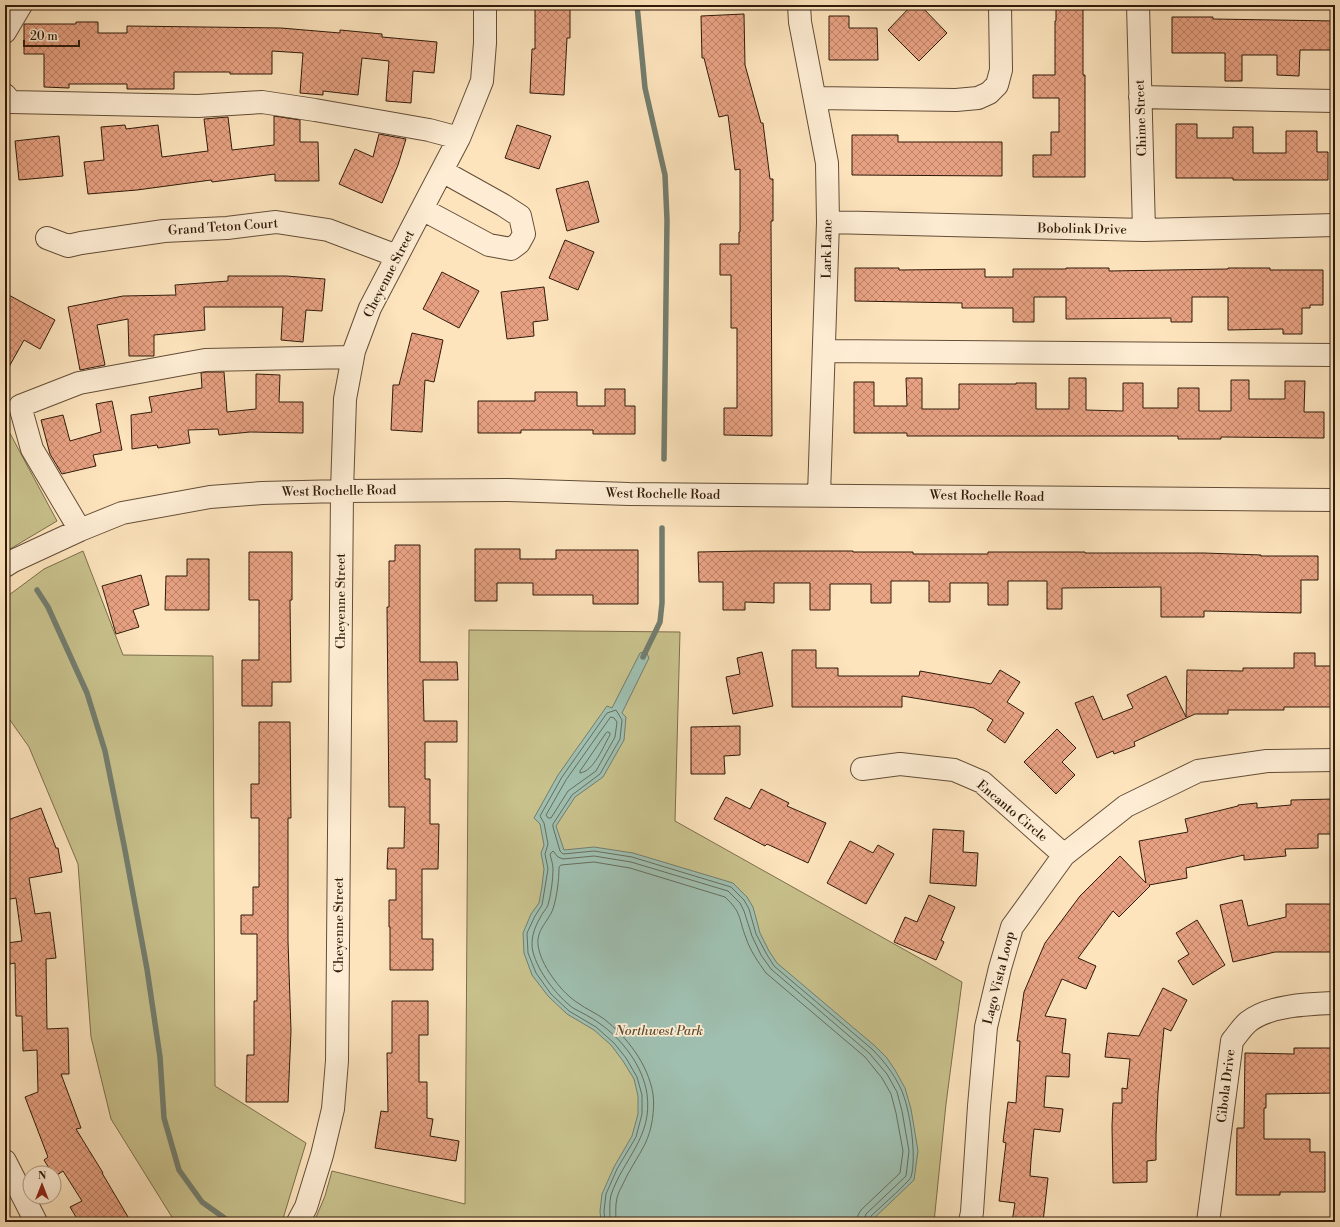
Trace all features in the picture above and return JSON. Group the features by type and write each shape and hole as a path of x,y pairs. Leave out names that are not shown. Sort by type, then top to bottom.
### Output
{"street":[{"path":"5,32 21,5"},
{"name":"Cheyenne Street","path":"298,1222 306,1207 322,1155 333,1109 338,1061 342,490 345,399 354,351 370,308 460,138 482,81 485,44 485,5"},
{"name":"Lark Lane","path":"799,5 800,22 827,162 828,222 819,495"},
{"path":"814,98 956,100 978,98 989,93 996,85 1001,70 1000,5"},
{"name":"Chime Street","path":"1138,5 1144,230"},
{"path":"5,96 11,102 198,106 262,102 430,130 460,138"},
{"path":"1140,97 1335,101"},
{"path":"422,209 489,245 511,249 519,243 524,234 520,216 442,171"},
{"name":"Grand Teton Court","path":"46,238 68,246 164,231 228,228 276,222 328,230 397,256"},
{"name":"Bobolink Drive","path":"828,222 1144,230 1335,225"},
{"path":"824,351 1335,355"},
{"path":"80,530 32,449 20,406 78,383 205,360 353,358"},
{"name":"West Rochelle Road","path":"5,566 80,530 122,513 210,497 262,493 342,490 508,490 629,494 1335,500"},
{"name":"Lago Vista Loop","path":"970,1222 986,1027 1000,968 1012,927 1064,855 1126,806 1198,771 1267,761 1335,760"},
{"name":"Encanto Circle","path":"862,769 900,764 954,770 982,782 1064,855"},
{"name":"Cibola Drive","path":"1208,1222 1232,1041 1248,1022 1264,1013 1302,1004 1335,1003"},
{"path":"5,1161 36,1222"}],"green space":[{"path":"5,424 57,521 5,552"},
{"path":"83,551 123,655 213,656 215,1086 306,1143 282,1222 175,1222 111,1119 91,1037 78,864 29,747 5,713 5,598 44,569"},
{"name":"Northwest Park","path":"469,630 680,632 675,821 962,982 946,1104 934,1222 314,1222 325,1196 332,1171 465,1204"}],"water":[{"path":"646,651 649,658 622,713 626,717 624,740 603,777 575,797 556,826 564,850 594,847 633,853 733,883 747,897 753,907 760,933 777,963 875,1046 887,1058 905,1088 911,1109 918,1151 914,1180 870,1222 601,1222 600,1211 602,1194 614,1167 632,1136 638,1114 638,1096 634,1079 611,1045 594,1030 567,1014 548,996 532,975 524,953 523,933 531,914 539,903 544,869 541,853 544,845 540,824 534,818 558,775 607,706 612,708 640,653"}],"building":[{"path":"535,5 570,5 570,38 567,38 564,95 530,93 532,49 535,49"},
{"path":"912,5 920,5 947,33 919,61 888,30"},
{"path":"1056,5 1083,5 1085,177 1033,177 1033,155 1051,155 1051,132 1059,132 1059,98 1033,98 1033,75 1055,75"},
{"path":"744,14 745,65 761,123 763,123 770,179 773,179 773,221 771,221 772,436 724,435 724,408 737,408 737,328 731,328 731,275 720,275 720,244 739,244 740,169 735,170 728,115 719,117 704,58 702,58 701,16"},
{"path":"829,16 849,16 849,28 877,28 878,60 829,60"},
{"path":"1172,17 1335,21 1335,50 1300,50 1299,76 1277,75 1277,55 1242,55 1242,81 1225,81 1225,53 1172,53"},
{"path":"76,22 98,22 98,33 127,33 127,26 281,28 340,33 340,30 382,34 382,37 437,42 434,73 413,71 411,103 386,101 389,61 362,58 358,95 323,91 323,95 300,93 303,53 272,51 272,74 174,72 174,89 127,89 127,84 69,84 69,88 44,87 44,54 24,54 24,24 76,24"},
{"path":"274,116 300,120 300,142 318,142 319,181 275,181 275,174 212,182 211,180 137,190 88,194 84,162 104,160 101,127 125,125 126,129 158,125 162,157 208,151 204,119 228,117 232,150 274,145"},
{"path":"1176,124 1197,124 1197,138 1233,138 1233,127 1253,127 1253,153 1286,153 1286,131 1317,131 1317,152 1328,152 1328,180 1233,180 1233,178 1176,178"},
{"path":"517,125 551,136 539,169 505,158"},
{"path":"379,134 406,139 398,165 382,203 339,184 355,149 373,157"},
{"path":"852,135 898,135 898,142 1002,142 1002,176 852,175"},
{"path":"59,136 63,176 19,180 15,141"},
{"path":"588,181 599,222 567,231 556,189"},
{"path":"565,240 594,252 578,290 549,278"},
{"path":"855,268 899,268 899,270 985,269 985,277 1013,277 1013,269 1109,268 1109,271 1270,268 1270,270 1323,270 1323,305 1310,305 1310,308 1302,308 1302,334 1283,334 1283,329 1228,330 1228,297 1192,297 1192,322 1171,322 1171,318 1066,319 1066,297 1034,297 1034,322 1013,322 1013,308 962,308 962,303 855,301"},
{"path":"442,272 479,291 459,328 423,309"},
{"path":"228,276 286,276 325,279 322,311 306,310 303,342 281,340 283,307 204,307 205,330 154,335 154,356 129,356 128,319 97,325 105,365 80,370 68,307 123,296 176,295 175,285 228,281"},
{"path":"544,287 548,320 533,322 534,336 507,339 501,292"},
{"path":"5,293 55,320 40,349 24,340 5,374"},
{"path":"412,333 443,340 434,382 425,380 422,432 391,430 393,385 399,385"},
{"path":"224,372 227,412 256,409 256,374 280,375 279,402 303,402 303,433 250,432 219,435 218,429 188,430 190,443 158,448 157,445 132,449 131,415 152,412 149,397 202,388 201,373"},
{"path":"906,378 922,378 922,409 959,409 959,384 1036,383 1036,409 1069,409 1069,378 1086,378 1086,410 1123,411 1123,383 1143,383 1143,408 1178,408 1178,388 1199,388 1199,411 1231,411 1231,380 1249,380 1249,399 1285,399 1285,381 1305,381 1304,412 1324,412 1324,438 1221,437 1221,439 1178,439 1178,436 907,436 907,433 854,433 854,382 874,382 874,406 907,406"},
{"path":"605,389 625,389 625,406 635,406 635,434 593,434 593,430 521,430 521,433 478,433 478,401 535,401 535,392 577,392 577,406 605,406"},
{"path":"112,401 122,450 93,455 96,466 62,474 50,454 41,420 63,415 70,441 101,432 96,404"},
{"path":"395,545 420,545 420,662 457,662 458,680 423,680 424,721 457,721 457,742 425,742 425,779 430,779 430,824 439,824 438,869 422,869 422,939 433,939 433,970 390,970 389,900 396,900 396,869 387,869 388,848 404,848 405,807 389,807 387,607 389,607 389,561 395,561"},
{"path":"475,549 520,549 520,559 556,559 556,550 638,550 638,604 593,604 593,595 533,595 533,583 497,583 497,601 475,601"},
{"path":"249,552 292,552 292,600 290,600 291,682 272,682 272,706 242,706 242,660 259,660 259,600 249,600"},
{"path":"698,552 913,552 913,554 988,554 988,552 1204,553 1261,556 1318,556 1318,580 1301,580 1301,613 1204,611 1204,617 1161,617 1161,587 1062,588 1062,609 1047,609 1047,581 1008,581 1008,605 988,605 988,583 950,583 950,602 929,602 929,581 891,581 891,603 871,603 871,584 830,584 830,610 810,610 810,583 774,583 774,603 745,602 745,610 723,610 723,582 699,582"},
{"path":"187,559 209,559 209,610 165,610 166,576 187,576"},
{"path":"141,575 149,605 133,610 139,627 116,634 102,586"},
{"path":"792,650 816,650 816,668 838,668 838,676 919,676 920,671 991,684 1000,670 1020,682 1007,702 1024,713 1005,743 987,730 993,720 974,708 902,696 902,707 792,707"},
{"path":"762,652 773,706 733,714 726,677 740,674 737,658"},
{"path":"1294,653 1315,653 1315,666 1335,666 1335,707 1284,707 1284,710 1228,710 1228,714 1195,714 1134,742 1135,746 1114,754 1113,751 1097,758 1075,703 1093,696 1103,720 1133,708 1127,695 1166,676 1186,717 1187,670 1243,671 1243,668 1294,668"},
{"path":"259,722 290,722 291,818 288,818 288,941 291,1031 288,1102 246,1102 247,1055 254,1055 254,1001 257,1001 257,934 241,934 241,915 253,915 253,887 259,887 259,818 251,818 251,784 259,784"},
{"path":"740,726 740,755 724,756 725,774 691,774 691,727"},
{"path":"1057,729 1076,748 1062,762 1075,775 1056,794 1024,762"},
{"path":"761,789 789,803 787,806 826,823 808,863 767,844 765,846 714,819 726,797 750,809"},
{"path":"1334,799 1334,834 1318,834 1318,848 1285,849 1286,856 1244,860 1244,855 1186,868 1187,878 1149,885 1150,886 1119,917 1113,911 1078,958 1096,966 1086,989 1062,979 1045,1016 1066,1019 1062,1053 1070,1054 1069,1077 1046,1076 1044,1107 1063,1109 1060,1132 1034,1129 1030,1176 1048,1178 1043,1222 1012,1222 1015,1203 999,1201 1006,1143 1003,1142 1008,1102 1016,1103 1020,1041 1017,1041 1024,992 1045,943 1080,896 1120,856 1146,883 1139,841 1188,832 1185,819 1238,805 1257,803 1257,808 1291,805 1291,800"},
{"path":"41,808 56,848 58,848 62,872 29,878 35,914 50,912 56,958 46,959 47,1029 68,1028 69,1074 61,1074 81,1128 76,1129 131,1222 79,1222 70,1207 82,1201 63,1171 62,1172 62,1165 47,1165 44,1160 48,1157 25,1097 38,1092 37,1050 23,1051 22,1016 16,1016 15,963 10,964 7,943 22,941 16,898 5,900 5,821"},
{"path":"933,829 964,831 963,852 978,853 976,886 930,883"},
{"path":"850,841 873,853 878,845 894,854 866,904 827,883"},
{"path":"929,895 955,907 941,940 944,942 936,960 894,942 905,917 917,922"},
{"path":"1242,900 1248,926 1286,917 1286,904 1335,904 1335,952 1275,952 1233,962 1220,905"},
{"path":"1197,920 1225,965 1193,985 1178,961 1189,954 1176,933"},
{"path":"1163,988 1187,1000 1171,1031 1164,1028 1158,1092 1156,1160 1147,1161 1147,1182 1113,1183 1113,1103 1122,1103 1122,1088 1127,1089 1130,1059 1105,1057 1108,1033 1139,1036"},
{"path":"392,1001 428,1001 428,1035 419,1035 419,1082 427,1082 427,1118 433,1119 430,1136 459,1141 456,1161 375,1148 381,1111 388,1112 387,1053 392,1053"},
{"path":"1294,1048 1335,1048 1335,1093 1266,1094 1266,1108 1264,1108 1264,1139 1310,1139 1310,1152 1325,1152 1325,1192 1280,1192 1280,1195 1236,1195 1237,1128 1244,1128 1245,1053 1294,1054"}],"waterway":[{"path":"637,5 645,88 665,175 667,220 664,459"},
{"path":"643,657 660,622 662,603 662,528"},
{"path":"37,590 48,607 87,693 105,751 147,969 160,1057 164,1118 179,1170 202,1202 230,1222"}]}
